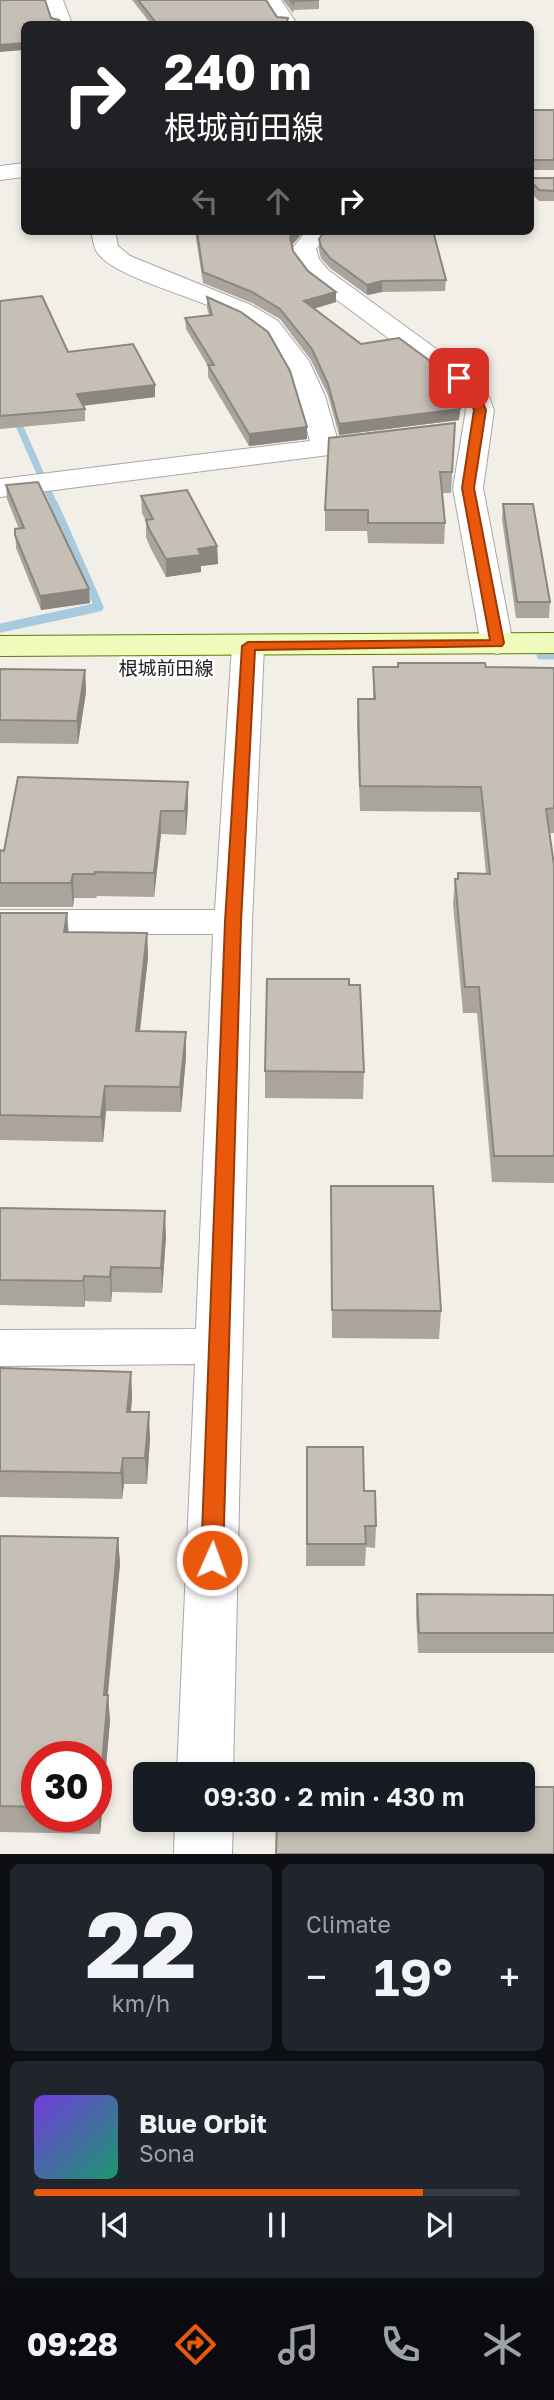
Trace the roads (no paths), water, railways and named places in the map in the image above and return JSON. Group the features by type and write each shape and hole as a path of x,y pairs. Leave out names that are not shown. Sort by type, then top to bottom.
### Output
{"street":[{"path":"54,0 62,21"},
{"path":"272,0 286,21"},
{"path":"0,173 21,170"},
{"path":"104,235 107,249 121,261 242,310 270,326 296,361 311,396 326,448"},
{"path":"315,235 304,249 307,260 319,275 459,378 474,394 480,410 464,431 468,488 497,643"},
{"path":"0,488 409,438"},
{"name":"根城前田線","path":"247,656 497,643 554,643"},
{"path":"205,1762 233,922 247,656"},
{"name":"根城前田線","path":"15,657 247,656 554,665"},
{"path":"0,922 233,922"},
{"path":"0,1348 219,1346"},
{"path":"203,1854 204,1832"}],"waterway":[{"path":"15,416 55,507"},
{"path":"0,628 99,607 54,505"},
{"path":"541,655 554,655"}]}
